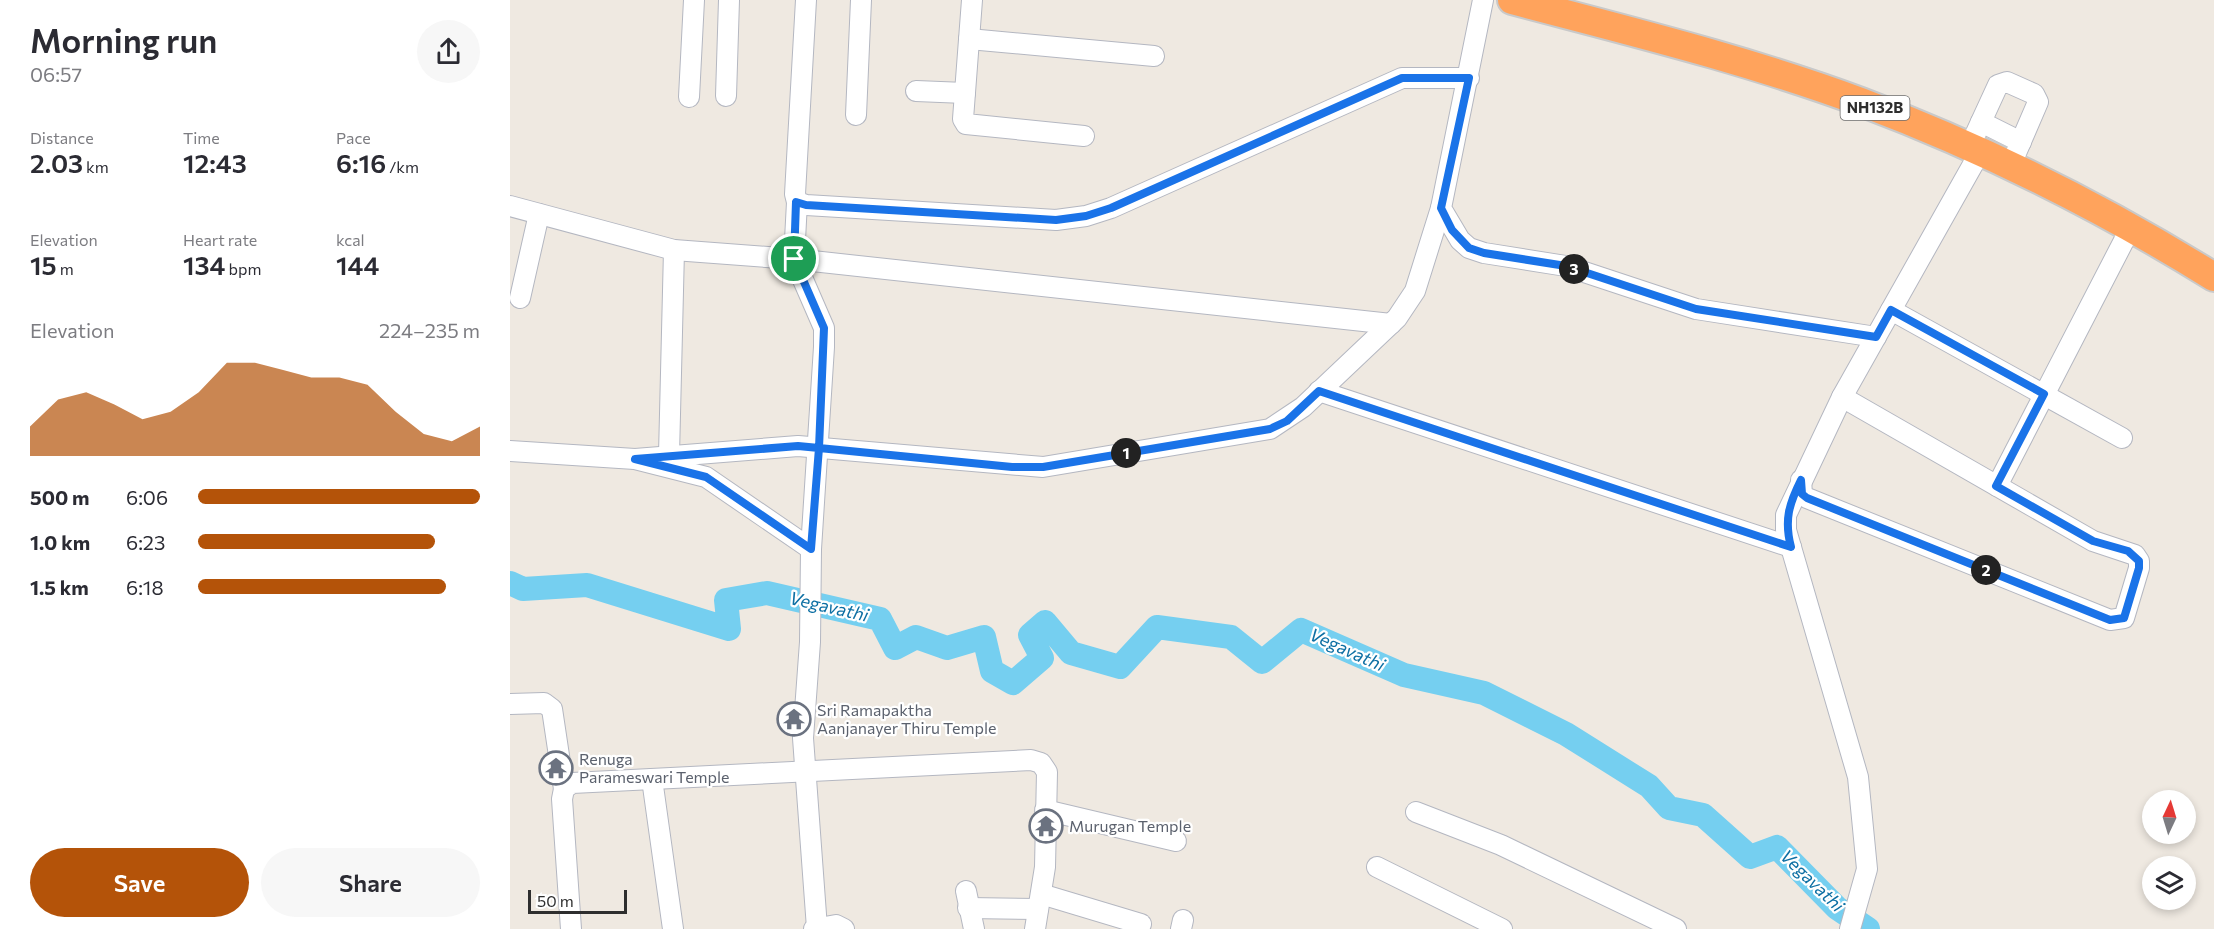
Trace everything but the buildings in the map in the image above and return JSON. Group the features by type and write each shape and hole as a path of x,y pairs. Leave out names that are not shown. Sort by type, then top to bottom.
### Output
{"highway":[{"name":"NH132B","path":"1513,0 1731,61 1860,102 1975,150 2015,155 2214,277"}],"street":[{"path":"689,97 694,0"},
{"path":"726,96 729,0"},
{"path":"806,0 795,194 794,259 824,328 819,448 811,549 810,642 803,738 816,929 836,925 844,929"},
{"path":"856,115 861,0"},
{"path":"972,0 963,119 966,124 1084,136"},
{"path":"510,452 635,459 775,447 819,448 1012,467 1063,465 1270,429 1287,421 1391,324 1415,291 1441,208 1483,0"},
{"path":"969,39 1154,56"},
{"path":"796,202 806,205 1056,220 1086,216 1111,208 1402,78 1469,78"},
{"path":"1850,929 1867,868 1858,777 1786,530 1786,515 1842,397 1891,310 1975,150 1981,122 2002,82 2034,94 2038,102 2015,155 1981,122"},
{"path":"916,91 965,93"},
{"path":"510,206 674,250 794,259 1391,324"},
{"path":"1441,208 1460,240 1469,248 1484,253 1566,266 1696,309 1876,337"},
{"path":"519,298 539,214"},
{"path":"1996,486 2131,227"},
{"path":"669,455 674,250"},
{"path":"1891,310 2122,438"},
{"path":"1319,391 1791,547"},
{"path":"1801,480 1802,494 1807,498 2110,620 2124,618 2139,568 2139,561 2134,555 2093,541 1842,397"},
{"path":"635,459 706,477 811,549"},
{"path":"510,704 544,703 552,709 564,789 562,799 572,929"},
{"path":"564,789 572,783 1031,760 1041,763 1047,772 1046,856 1038,911"},
{"path":"652,779 673,929"},
{"path":"1045,810 1176,841"},
{"path":"1416,812 1501,845 1676,929"},
{"path":"1377,867 1502,929"},
{"path":"974,929 967,899 1141,924"}],"waterway":[{"name":"Vegavathi","path":"510,583 523,589 587,585 729,629 726,600 767,593 880,619 895,648 916,637 947,648 984,637 992,671 1013,683 1042,658 1030,635 1045,622 1071,653 1120,667 1157,627 1231,637 1262,662 1301,630 1404,675 1484,693 1566,734 1649,786 1669,808 1703,815 1750,857 1777,847 1837,908 1868,929"}],"place":[{"name":"Sri Ramapaktha Aanjanayer Thiru Temple","path":"794,719"},
{"name":"Renuga Parameswari Temple","path":"556,768"},
{"name":"Murugan Temple","path":"1046,826"}],"route":[{"path":"794,259 796,202 806,205 1056,220 1086,216 1111,208 1402,78 1437,76 1469,78 1441,208 1452,230 1469,248 1484,253 1566,266 1672,303 1696,309 1876,337 1891,310 2044,394 1996,486 2093,541 2128,551 2139,561 2139,568 2124,618 2110,620 1807,498 1802,494 1800,488 1801,480 1786,515 1786,530 1791,547 1319,391 1287,421 1270,429 1043,467 1012,467 819,448 798,446 635,459 674,467 706,477 811,549 819,448 824,328 794,259"}]}
